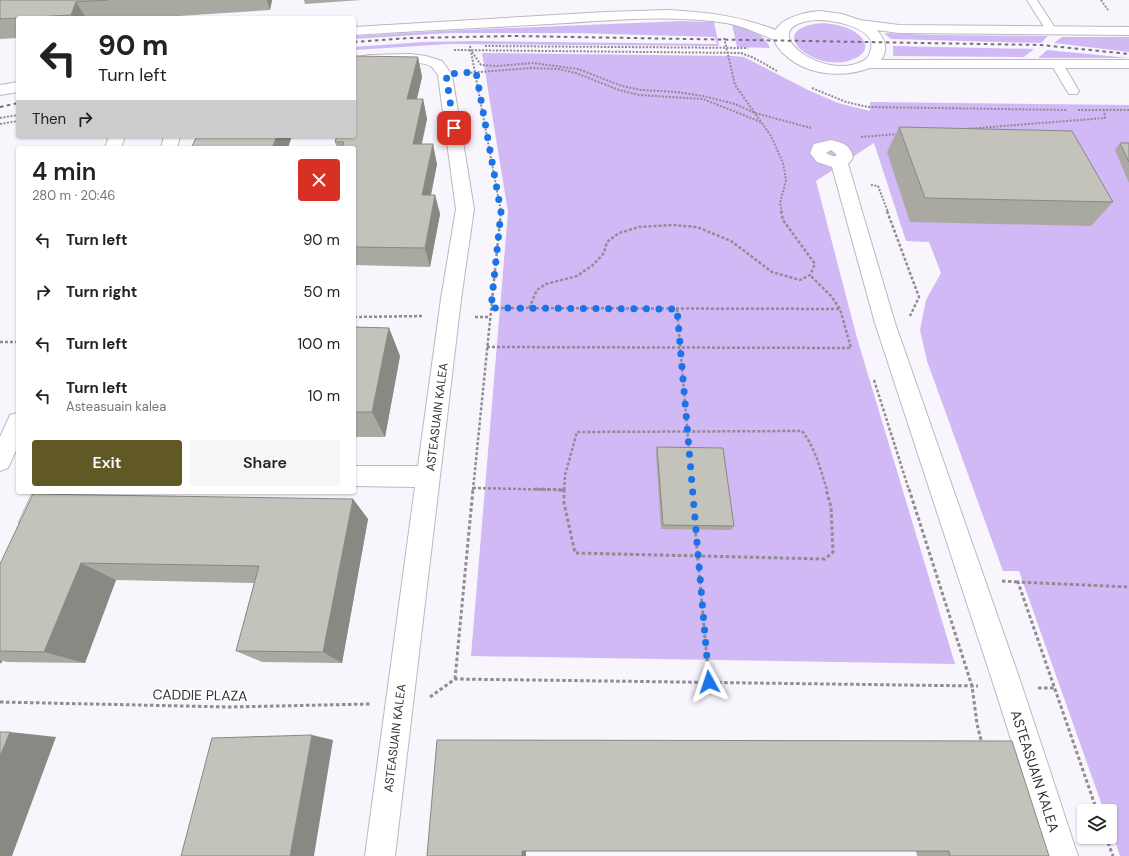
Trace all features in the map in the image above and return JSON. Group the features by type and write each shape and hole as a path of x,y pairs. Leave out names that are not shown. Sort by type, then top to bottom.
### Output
{"street":[{"path":"805,17 816,10 817,5"},
{"path":"356,31 400,27 691,15 729,19 758,26 781,37"},
{"path":"860,24 870,31 878,40 880,49 877,57 869,64 856,69 839,70 821,68 805,63 792,55 783,46 781,37 784,28 792,21 820,15 834,16 860,24 899,29 1129,31"},
{"path":"356,62 369,59 410,58 426,60 437,64 446,74"},
{"path":"869,64 1129,64"},
{"name":"ASTEASUAIN KALEA","path":"380,856 451,298 465,209 446,74"},
{"path":"0,90 16,86"},
{"name":"ASTEASUAIN KALEA","path":"839,162 885,323 1008,686 1063,856"},
{"path":"0,461 16,426"},
{"path":"356,476 429,477"},
{"path":"22,540 44,494"}],"lane":[{"path":"1032,0 1052,31"},
{"path":"1057,64 1073,90"}],"path":[{"path":"1101,0 1108,10"},
{"path":"463,46 470,46 481,65 497,66 533,63 578,69 622,86 641,90 676,92 703,96 734,104 755,113 817,129"},
{"path":"478,46 754,48"},
{"path":"528,308 537,290 546,284 577,276 593,265 604,254 607,242 619,234 639,227 672,225 697,227 731,241 772,272 800,280 810,274 815,264 783,220 780,203 786,180 783,163 778,149 735,85 726,48"},
{"path":"471,50 501,212 455,679 1008,686 1054,688"},
{"path":"449,51 726,52 747,54 778,72"},
{"path":"446,74 531,68 559,69 576,73 619,90 639,95 703,100 761,122"},
{"path":"811,88 838,99 868,107 1129,110"},
{"path":"962,129 1105,118 1104,110"},
{"path":"0,118 16,115"},
{"path":"0,124 16,121"},
{"path":"858,137 898,134"},
{"path":"866,184 878,186 919,296 907,323"},
{"path":"487,347 851,348 840,310 831,296 810,274"},
{"path":"491,308 840,310"},
{"path":"677,309 690,455"},
{"path":"0,342 16,342"},
{"path":"874,377 972,686 977,724 983,746"},
{"path":"802,431 807,437 822,473 831,507 833,552 825,559 575,553 564,503 564,490 565,475 577,432 802,431"},
{"path":"473,488 564,490"},
{"path":"695,524 709,682"},
{"path":"1095,804 1018,582 1129,587"},
{"path":"0,663 3,656"},
{"name":"CADDIE PLAZA","path":"0,702 230,707 421,703 455,679"},
{"path":"1109,844 1113,856"}],"shaded area":[{"path":"682,21 714,22 719,46 448,44 356,50 356,47 424,42 474,41 717,44 715,37 575,33 449,33 356,39 356,36"},
{"path":"823,23 848,28 855,32 864,42 864,51 857,58 844,62 830,62 817,59 806,54 798,47 794,39 796,32 805,26"},
{"path":"732,24 750,29 759,34 767,42 770,48 737,47"},
{"path":"884,33 1048,36 1041,43 891,39"},
{"path":"1062,37 1129,37 1129,52 1054,43"},
{"path":"893,46 1034,49 1024,57 893,56"},
{"path":"1047,50 1129,58 1038,58"},
{"path":"482,53 744,57 808,90 838,103 870,111 870,102 1129,105 1129,856 1120,856 1116,844 1117,804 1102,804 1019,571 1003,571 927,361 920,330 926,300 941,273 929,242 906,241 874,143 816,181 857,338 955,664 471,656 508,212"}],"building":[{"path":"0,0 108,0 76,2 71,15 16,16 16,18 0,19"},
{"path":"356,56 418,57 407,99 423,99 413,144 433,144 422,195 435,195 425,248 356,247 356,146 343,146 344,142 335,142 336,138 356,138"},
{"path":"899,127 1072,131 1113,202 925,198"},
{"path":"196,138 276,138 273,146 192,146"},
{"path":"1120,143 1129,143 1129,162"},
{"path":"356,327 389,328 372,412 356,412"},
{"path":"657,447 723,448 734,526 663,525"},
{"path":"33,494 353,499 323,652 236,651 259,566 81,563 44,652 0,651 0,564"},
{"path":"0,732 10,732 0,756"},
{"path":"312,735 290,856 181,856 212,738"},
{"path":"437,740 1012,741 1049,856 950,856 949,851 522,851 522,856 427,856"}],"railway":[{"path":"356,42 411,38 514,36 1041,45 1129,54"},
{"path":"0,107 16,103"}],"route":[{"path":"454,128 446,74 476,72 501,212 491,308 677,309 709,682"}]}
